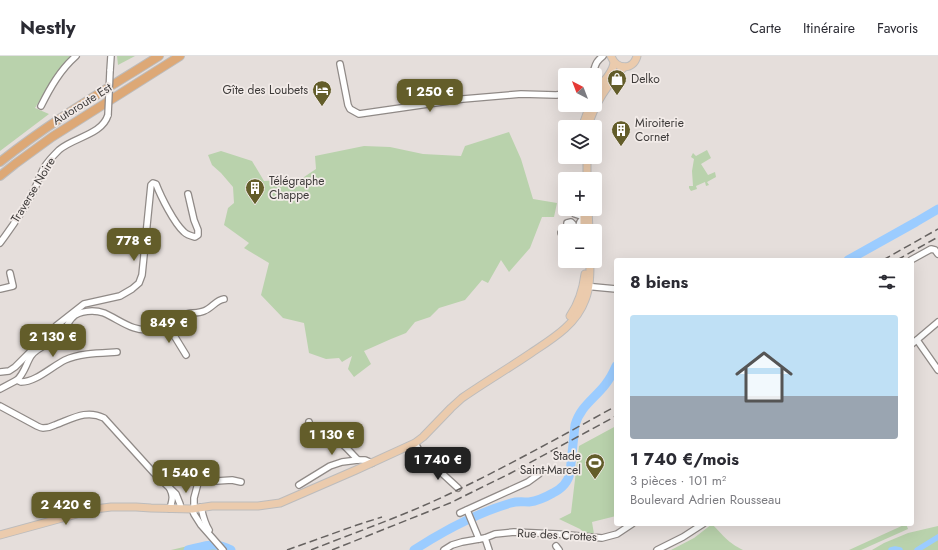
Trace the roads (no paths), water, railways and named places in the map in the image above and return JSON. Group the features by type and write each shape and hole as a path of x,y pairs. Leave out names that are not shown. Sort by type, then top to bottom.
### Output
{"highway":[{"name":"Autoroute Est","path":"0,162 47,127 159,56"},
{"name":"Autoroute Est","path":"0,176 52,137 180,56"}],"main road":[{"path":"590,120 594,108 619,72 624,67 631,65 638,57"},
{"path":"613,59 617,65 624,67"},
{"path":"605,91 603,82 614,69 613,59"},
{"path":"584,217 586,224"},
{"path":"0,535 95,509 111,507 181,509 212,506 258,506 280,503 372,463 415,443 462,398 555,338 580,311 585,301 586,268"},
{"path":"586,287 589,268"}],"street":[{"path":"40,106 63,68 76,56"},
{"name":"Traverse Noire","path":"0,243 28,201 50,160 67,144 98,129 105,122 108,115 110,56"},
{"path":"594,68 596,62 600,58 613,59"},
{"path":"340,64 348,105 350,109 359,114 463,99 521,94 558,95"},
{"path":"0,372 9,371 15,367 56,326 84,304 120,296 139,283 142,275 151,185 153,183 156,184 180,228 189,236 195,237 198,235 188,194"},
{"path":"579,224 584,217 581,216"},
{"path":"914,258 931,249 935,250 938,254"},
{"path":"0,289 13,286 10,273"},
{"path":"586,287 614,289"},
{"path":"0,389 20,378 31,356 41,348 60,338 72,318 76,315 96,311 105,314 127,326 141,330 154,329 184,314 204,312 220,300 224,299"},
{"path":"938,322 914,342 938,370"},
{"path":"166,324 186,355"},
{"path":"17,380 21,382 28,381 73,357 117,352"},
{"path":"0,406 36,426 43,428 81,415 91,414 104,418 176,494 181,509"},
{"path":"309,422 311,430 317,437 330,437 336,440 345,446 358,460"},
{"path":"415,443 422,455 458,488"},
{"path":"299,485 330,466 342,462 365,460 372,463"},
{"path":"460,513 468,511 528,482 539,474"},
{"path":"213,538 196,508 194,498 198,483 232,480 241,482"},
{"path":"170,489 173,495 170,509"},
{"path":"196,508 194,514 201,526 222,550"},
{"path":"468,511 479,539"},
{"name":"Rue des Crottes","path":"444,550 457,543 485,538 495,534 514,532 602,538 617,534 629,526"},
{"path":"657,550 684,537 700,526"},
{"path":"485,538 489,550"}],"waterway":[{"path":"852,258 938,209"},
{"path":"414,550 449,529 473,517 513,502 529,502 538,500 561,487 568,479 570,473 575,425 577,419 584,408 601,390 614,370"},
{"path":"917,550 938,537"},
{"path":"188,550 210,545 225,547 231,550"},
{"path":"891,550 900,550"}],"railway":[{"path":"887,258 938,229"},
{"path":"901,258 938,237"},
{"path":"311,550 396,517 447,495 553,441 614,407"},
{"path":"332,550 450,503 509,474 614,417"},
{"path":"287,550 382,517"}],"place":[{"name":"Delko","path":"617,96"},
{"name":"Gîte des Loubets","path":"322,107"},
{"name":"Miroiterie Cornet","path":"621,147"},
{"name":"Télégraphe Chappe","path":"255,205"},
{"name":"Stade Saint-Marcel","path":"595,480"}]}
